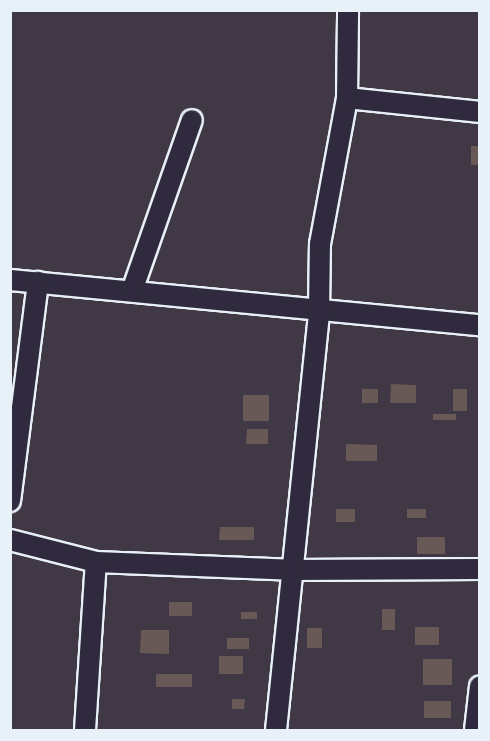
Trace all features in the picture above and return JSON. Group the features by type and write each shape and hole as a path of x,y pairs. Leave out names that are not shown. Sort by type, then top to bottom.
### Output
{"street":[{"path":"276,730 291,570 320,312 321,244 347,98 348,10"},
{"path":"347,98 480,112"},
{"path":"132,291 192,120"},
{"path":"10,280 320,312 480,325"},
{"path":"10,501 38,282"},
{"path":"10,540 96,562 291,570 480,569"},
{"path":"85,730 96,562"},
{"path":"475,730 480,686"}],"building":[{"path":"471,146 480,146 480,165 471,165"},
{"path":"391,384 416,385 416,403 390,403"},
{"path":"362,389 378,389 378,403 362,403"},
{"path":"453,389 467,389 467,411 453,411"},
{"path":"243,395 269,395 269,421 243,421"},
{"path":"433,414 456,414 456,420 433,420"},
{"path":"247,429 268,429 268,444 246,444"},
{"path":"346,444 377,445 377,461 346,461"},
{"path":"336,509 355,509 355,522 336,522"},
{"path":"407,509 426,509 426,518 407,518"},
{"path":"220,527 254,527 254,540 219,540"},
{"path":"417,537 445,537 445,554 417,554"},
{"path":"169,602 192,602 192,616 169,616"},
{"path":"382,609 395,609 395,630 382,630"},
{"path":"241,612 257,612 257,619 241,619"},
{"path":"415,627 439,627 439,645 415,645"},
{"path":"307,628 322,628 322,648 307,648"},
{"path":"141,630 169,630 169,654 140,653"},
{"path":"227,638 249,638 249,649 227,649"},
{"path":"219,656 243,656 243,674 219,674"},
{"path":"423,659 452,659 452,685 423,685"},
{"path":"156,674 192,674 192,687 156,687"},
{"path":"232,699 245,699 244,709 232,709"},
{"path":"424,701 451,701 451,718 424,718"}]}
